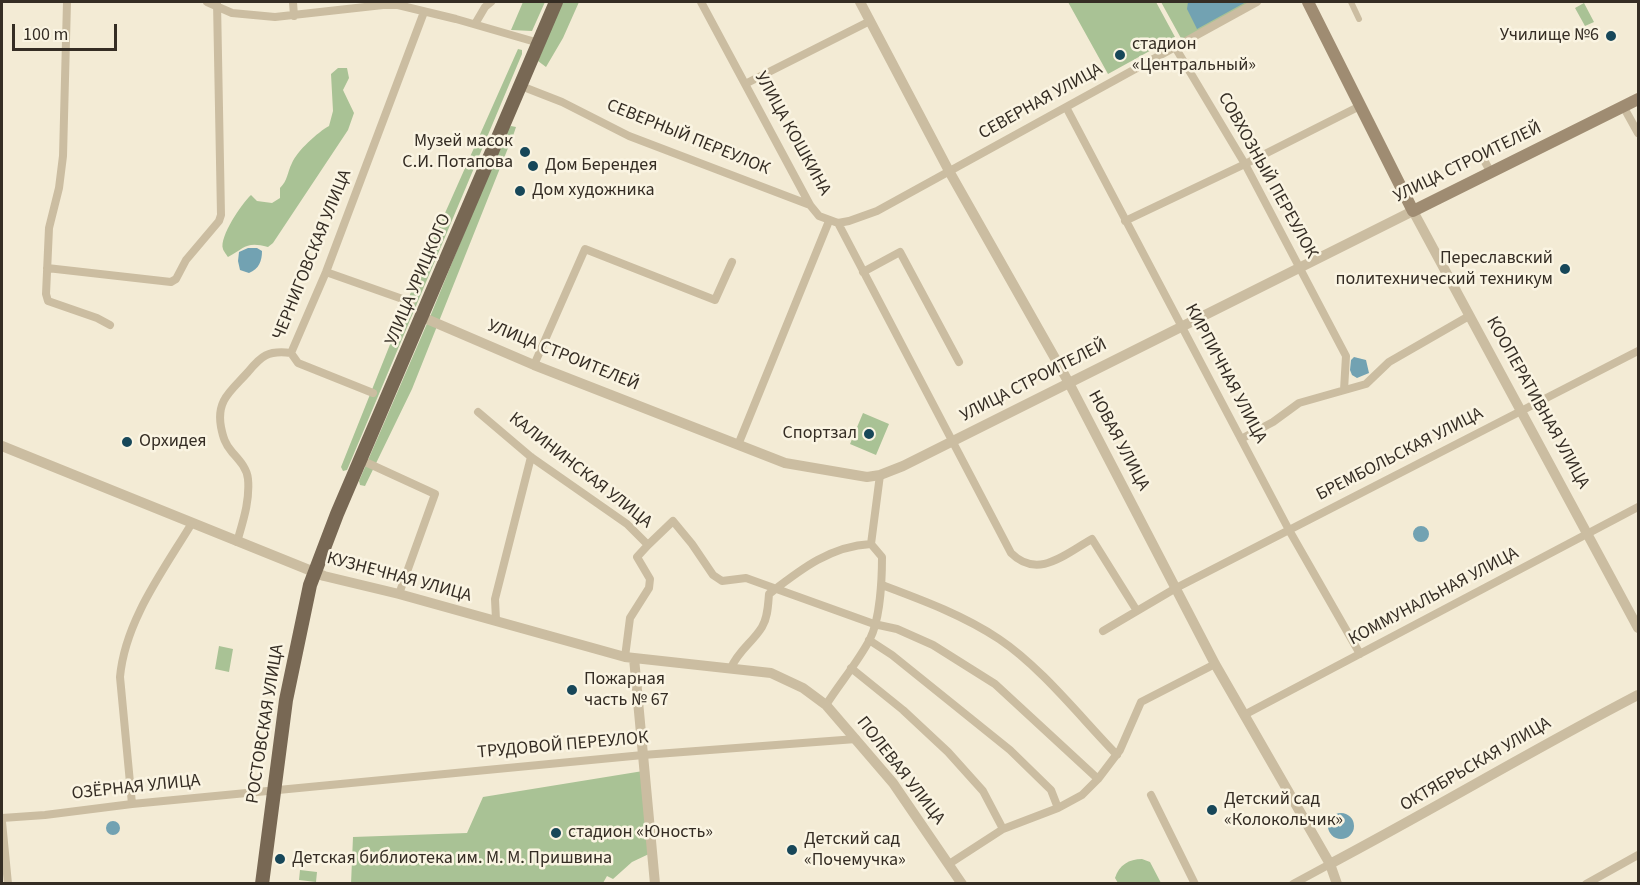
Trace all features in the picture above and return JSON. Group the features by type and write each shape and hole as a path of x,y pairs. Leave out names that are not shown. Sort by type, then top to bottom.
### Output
{"main road":[{"name":"УЛИЦА УРИЦКОГО","path":"315,573 556,2"},
{"name":"КООПЕРАТИВНАЯ УЛИЦА","path":"1308,2 1413,211"},
{"name":"УЛИЦА СТРОИТЕЛЕЙ","path":"1413,211 1638,99"},
{"name":"РОСТОВСКАЯ УЛИЦА","path":"262,884 286,700 315,573"}],"street":[{"path":"67,2 63,156 60,188 49,228 46,294 48,301 97,318 110,325"},
{"path":"207,2 217,4 232,13 294,16 398,5 539,43"},
{"path":"293,2 294,16"},
{"path":"475,24 485,7 491,2"},
{"name":"УЛИЦА КОШКИНА","path":"701,2 810,204 819,216 833,222 863,272 1011,553 1019,561 1030,566 1042,566 1092,539 1137,611"},
{"name":"НОВАЯ УЛИЦА","path":"860,2 949,171 1069,383 1215,664 1330,864 1337,884"},
{"name":"СЕВЕРНАЯ УЛИЦА","path":"833,222 849,221 877,211 1257,2"},
{"path":"1351,2 1359,19"},
{"path":"47,268 164,282 176,279 186,260 217,224 221,215 217,4"},
{"name":"ЧЕРНИГОВСКАЯ УЛИЦА","path":"237,542 248,501 248,476 242,464 226,445 219,417 220,408 225,398 260,358 271,353 291,353 326,272 424,12"},
{"path":"745,84 870,21"},
{"name":"СОВХОЗНЫЙ ПЕРЕУЛОК","path":"1175,47 1245,164 1346,356 1344,390"},
{"name":"СЕВЕРНЫЙ ПЕРЕУЛОК","path":"521,86 562,102 629,136 810,204"},
{"path":"1125,221 1360,106"},
{"path":"1623,106 1638,133"},
{"name":"КИРПИЧНАЯ УЛИЦА","path":"1066,107 1289,530 1360,654"},
{"path":"1484,160 1491,172"},
{"name":"УЛИЦА СТРОИТЕЛЕЙ","path":"422,317 534,365 785,463 867,477 880,475 903,466 1413,211"},
{"name":"КООПЕРАТИВНАЯ УЛИЦА","path":"1413,211 1638,628"},
{"path":"738,445 833,222"},
{"path":"534,365 585,249 715,300 732,262"},
{"path":"863,272 900,252 959,362"},
{"path":"326,272 411,302"},
{"path":"1241,439 1273,422 1299,402 1366,384 1389,362 1469,316"},
{"name":"БРЕМБОЛЬСКАЯ УЛИЦА","path":"1103,631 1176,588 1638,351"},
{"path":"291,353 298,363 373,393"},
{"name":"КАЛИНИНСКАЯ УЛИЦА","path":"478,412 531,457 627,524 648,545"},
{"name":"КУЗНЕЧНАЯ УЛИЦА","path":"2,446 315,573 629,657 771,673 802,688"},
{"path":"496,620 495,599 531,457"},
{"path":"361,460 435,494 399,594"},
{"path":"826,705 869,640 874,624 882,585 882,557 871,544 880,475"},
{"name":"КОММУНАЛЬНАЯ УЛИЦА","path":"1244,715 1638,507"},
{"name":"КАЛИНИНСКАЯ УЛИЦА","path":"629,657 630,618 649,588 650,579 637,557 673,521 713,575 722,581 746,578 874,624 897,629 933,645 995,684 1098,779"},
{"path":"132,804 120,678 121,664 127,640 140,610 192,523"},
{"path":"731,668 735,657 763,626 768,610 769,594 788,577 826,555 854,545 871,544"},
{"path":"882,585 930,602 1001,639 1038,671 1117,755"},
{"path":"869,640 892,655 1010,750 1051,790 1058,808"},
{"path":"629,657 643,755 655,884"},
{"path":"949,864 1003,828 1058,808 1082,795 1117,755 1141,702 1215,664"},
{"path":"851,668 903,710 948,752 983,791 1003,828"},
{"name":"ПОЛЕВАЯ УЛИЦА","path":"802,688 826,705 893,783 962,884"},
{"name":"ОКТЯБРЬСКАЯ УЛИЦА","path":"1330,864 1638,695"},
{"name":"ТРУДОВОЙ ПЕРЕУЛОК","path":"273,790 643,755 856,739"},
{"name":"ОЗЁРНАЯ УЛИЦА","path":"2,818 273,790"},
{"path":"1151,795 1195,884"},
{"path":"2,822 8,884"},
{"path":"1586,884 1638,855"},
{"path":"1293,884 1330,864"}],"green space":[{"path":"523,2 545,2 532,31 511,30"},
{"path":"562,2 579,2 563,38 546,67 538,61"},
{"name":"стадион «Центральный»","path":"1068,2 1156,2 1175,37 1108,74"},
{"path":"1161,2 1252,2 1182,40"},
{"path":"1584,3 1594,22 1585,26 1575,8"},
{"path":"518,49 522,50 522,54 347,470 343,471 341,467 421,267"},
{"path":"338,68 347,68 349,78 343,90 354,113 348,130 273,243 268,247 246,246 228,257 223,249 224,237 242,205 251,195 257,201 272,203 280,198 280,188 298,153 329,126 333,111 331,74"},
{"path":"511,126 516,127 514,133 412,389 365,486 360,485 359,481 432,312 506,130"},
{"name":"Спортзал","path":"863,413 889,424 876,455 850,444"},
{"path":"219,646 233,649 229,672 215,669"},
{"path":"643,771 651,853 632,862 613,879 607,876 603,883 351,884 353,837 467,833 483,797"},
{"path":"1142,859 1150,862 1161,883 1118,883 1115,878 1122,866 1133,860"},
{"path":"300,870 317,872 316,882 299,880"}],"water":[{"path":"1188,2 1246,2 1197,29 1187,9"},
{"path":"248,248 257,248 262,251 259,264 249,273 240,270 238,261 239,252"},
{"path":"1354,357 1366,360 1369,373 1357,378 1352,375 1351,360"},
{"path":"1421,526 1427,528 1429,534 1427,540 1421,542 1415,540 1413,534 1415,528"},
{"path":"1341,813 1350,817 1354,826 1350,835 1341,839 1332,835 1328,826 1332,817"},
{"path":"110,821 116,821 120,828 116,835 110,835 106,831 106,825"}],"place":[{"name":"Училище №6","path":"1611,36"},
{"name":"стадион «Центральный»","path":"1120,55"},
{"name":"Музей масок С.И. Потапова","path":"525,152"},
{"name":"Дом Берендея","path":"533,166"},
{"name":"Дом художника","path":"520,191"},
{"name":"Переславский политехнический техникум","path":"1565,269"},
{"name":"Спортзал","path":"869,434"},
{"name":"Орхидея","path":"127,442"},
{"name":"Пожарная часть № 67","path":"572,690"},
{"name":"Детский сад «Колокольчик»","path":"1212,810"},
{"name":"стадион «Юность»","path":"556,833"},
{"name":"Детский сад «Почемучка»","path":"792,850"},
{"name":"Детская библиотека им. М. М. Пришвина","path":"280,859"}]}
